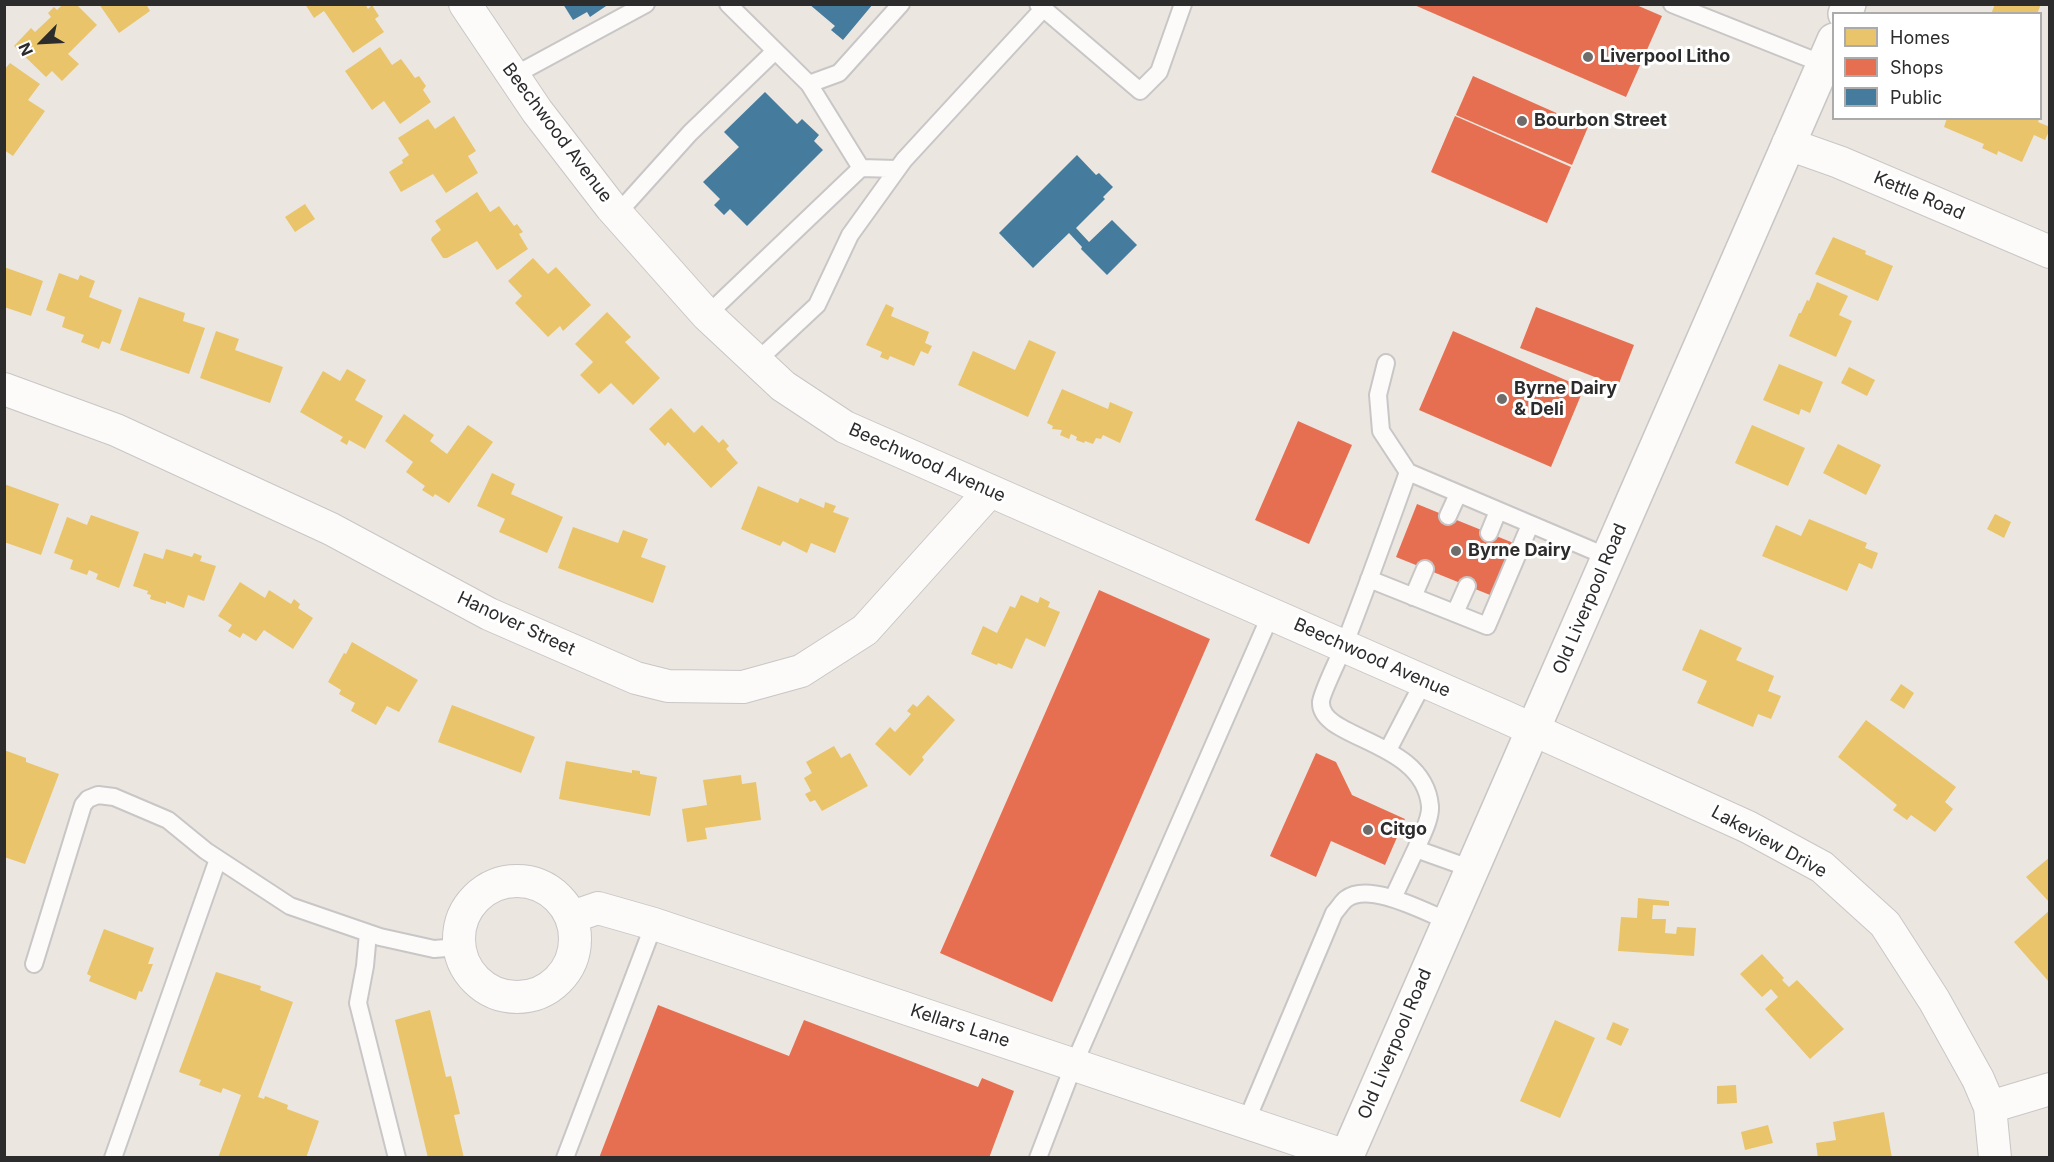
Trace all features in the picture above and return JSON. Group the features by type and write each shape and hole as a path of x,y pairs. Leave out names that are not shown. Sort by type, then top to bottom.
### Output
{"main road":[{"name":"Old Liverpool Road","path":"1346,1157 1828,52"}],"street":[{"name":"Beechwood Avenue","path":"465,4 537,111 617,214 707,315 783,386 845,427 1533,730"},
{"name":"Kettle Road","path":"1788,144 1839,162 2049,252"},
{"name":"Hanover Street","path":"4,389 116,430 331,529 489,614 636,678 668,686 743,687 801,671 865,630 990,491"},
{"name":"Lakeview Drive","path":"1533,730 1748,827 1822,867 1885,924 1934,1000 1978,1079 1990,1107 1995,1158"},
{"path":"511,880 530,882 548,889 562,901 572,917 576,937 573,957 564,975 550,988 531,996 511,998 492,993 476,981 465,966 459,947 459,928 466,910 477,895 493,885 511,880"},
{"name":"Kellars Lane","path":"572,917 598,908 654,924 1346,1157"},
{"path":"1990,1107 2049,1089"}],"lane":[{"path":"513,76 646,4"},
{"path":"728,4 810,84 861,168"},
{"path":"810,84 839,73 901,4"},
{"path":"757,362 817,305 850,235 897,170 1040,7 1140,91 1159,72 1183,4"},
{"path":"1672,4 1828,52"},
{"path":"617,214 690,133 775,51"},
{"path":"707,315 861,168 897,170"},
{"path":"1386,363 1378,395 1382,431 1408,472 1608,557"},
{"path":"1393,898 1416,849 1430,808 1425,784 1412,766 1388,750 1334,725 1324,714 1321,702 1408,472"},
{"path":"1448,516 1458,494"},
{"path":"1488,533 1498,511"},
{"path":"1369,579 1487,626 1530,525"},
{"path":"1413,597 1425,569"},
{"path":"1455,613 1467,586"},
{"path":"1038,1158 1074,1064 1271,614"},
{"path":"1388,750 1424,681"},
{"path":"34,964 83,805 88,799 98,795 114,797 168,820 218,859 290,906 369,933 435,949 459,947"},
{"path":"1416,849 1472,869"},
{"path":"113,1158 218,859"},
{"path":"1246,1122 1334,913 1347,898 1363,893 1393,898 1448,921"},
{"path":"565,1158 654,924"},
{"path":"369,933 358,1003 397,1158"}],"building: Homes":[{"path":"63,4 76,4 97,25 68,54 79,64 62,81 52,71 46,77 14,46 31,28 35,32 51,17 48,13 54,7 57,10"},
{"path":"99,4 146,4 150,11 119,33"},
{"path":"305,4 365,4 368,9 372,5 379,16 375,19 384,32 353,53 324,11 314,18"},
{"path":"1995,4 2041,4 2038,12 1992,12"},
{"path":"380,47 392,65 401,59 415,78 419,76 426,86 423,90 431,102 400,124 384,101 372,110 345,71"},
{"path":"10,63 40,84 28,100 45,111 13,156 4,150 4,70"},
{"path":"454,116 476,151 468,156 478,173 446,193 433,174 401,192 389,172 403,163 402,160 409,155 398,138 428,119 435,129"},
{"path":"1946,120 2039,120 2038,122 2050,129 2045,140 2034,135 2022,162 1998,151 1997,155 1982,148 1984,144 1944,127"},
{"path":"477,192 490,212 499,206 514,226 517,224 523,232 519,234 528,249 497,270 477,241 443,258 431,240 441,230 435,221"},
{"path":"305,204 315,219 295,232 285,217"},
{"path":"1833,237 1893,266 1878,301 1815,274"},
{"path":"533,258 548,274 556,267 591,305 563,331 560,326 548,337 515,303 522,296 508,281"},
{"path":"4,267 43,281 31,316 4,307"},
{"path":"59,273 78,280 80,275 95,281 89,297 122,310 110,344 102,341 99,349 81,342 84,335 62,327 65,317 46,310"},
{"path":"1817,282 1848,296 1839,315 1852,321 1836,357 1789,336"},
{"path":"139,297 185,313 183,321 205,328 189,374 120,350"},
{"path":"886,304 894,308 891,316 929,332 925,343 932,346 928,354 921,351 914,366 890,356 888,360 880,357 882,352 866,345"},
{"path":"607,312 631,337 625,342 660,378 633,405 611,383 599,394 580,375 593,362 575,344"},
{"path":"216,331 239,339 235,350 283,367 270,403 200,378"},
{"path":"1029,340 1056,352 1028,417 958,385 973,351 1015,370"},
{"path":"1779,364 1823,382 1810,413 1801,409 1799,415 1763,400"},
{"path":"1849,367 1875,380 1867,396 1841,383"},
{"path":"347,369 366,380 355,400 383,416 365,449 349,440 347,445 340,441 343,437 300,412 323,371 340,381"},
{"path":"1062,389 1108,409 1110,402 1133,412 1120,443 1103,435 1101,439 1096,438 1093,444 1085,441 1084,443 1076,440 1077,437 1071,434 1069,439 1060,435 1062,430 1052,429 1053,426 1047,423"},
{"path":"671,408 694,433 702,425 719,443 723,439 729,446 726,449 738,463 711,488 668,442 665,446 649,429"},
{"path":"404,414 434,435 430,441 447,454 468,425 493,442 449,503 435,494 433,497 422,490 425,486 406,472 413,462 385,441"},
{"path":"1752,425 1805,448 1788,486 1735,463"},
{"path":"1838,444 1881,465 1866,495 1823,473"},
{"path":"492,473 515,484 511,494 563,517 547,553 499,532 505,519 477,506"},
{"path":"4,484 59,504 41,555 4,542"},
{"path":"758,486 798,503 800,498 824,508 825,502 836,506 833,512 849,518 835,553 811,543 807,553 783,541 780,546 741,529"},
{"path":"1995,514 2011,522 2004,538 1987,529"},
{"path":"91,515 139,532 119,588 96,579 98,574 89,570 87,575 70,569 73,560 54,553 67,517 87,525"},
{"path":"1809,519 1867,543 1865,548 1878,553 1872,569 1859,563 1847,591 1762,556 1776,525 1801,536"},
{"path":"573,527 618,543 623,530 648,539 641,557 666,566 653,603 558,568"},
{"path":"166,549 192,557 194,553 202,556 200,561 216,566 204,601 188,595 184,608 166,601 166,604 150,599 151,595 147,594 148,591 133,586 144,553 163,559"},
{"path":"240,582 265,598 269,590 291,604 294,599 300,604 298,608 313,618 293,649 264,630 256,641 243,633 240,638 228,631 232,625 218,616"},
{"path":"1021,595 1038,603 1040,597 1050,602 1048,607 1060,612 1045,647 1026,638 1012,669 971,654 983,626 997,633 1010,606 1015,608"},
{"path":"1700,629 1742,648 1736,660 1774,676 1768,691 1781,696 1771,719 1758,714 1753,727 1697,703 1707,681 1682,670"},
{"path":"352,642 418,680 399,712 387,706 376,725 351,711 355,703 339,694 341,690 328,682"},
{"path":"1901,684 1914,693 1904,709 1890,700"},
{"path":"928,695 955,720 922,757 924,760 910,776 875,744 890,727 895,732 911,714 907,711 913,704 917,707"},
{"path":"452,705 535,737 521,773 438,742"},
{"path":"1866,720 1956,787 1945,802 1953,809 1935,832 1911,815 1907,820 1893,810 1897,805 1838,757"},
{"path":"834,746 841,758 850,753 868,786 822,811 815,800 810,802 805,794 811,791 804,778 812,773 806,762"},
{"path":"4,750 26,758 26,762 59,774 25,864 4,857"},
{"path":"566,761 632,773 632,770 640,771 640,774 657,777 650,816 559,799"},
{"path":"741,775 742,784 756,782 761,820 705,828 707,839 687,842 682,809 707,805 703,780"},
{"path":"2050,857 2050,903 2026,877"},
{"path":"1638,898 1669,901 1669,906 1653,905 1652,919 1666,919 1665,933 1676,934 1677,927 1696,928 1694,956 1618,951 1621,917 1637,918"},
{"path":"2050,910 2050,983 2014,942"},
{"path":"104,929 154,948 148,964 153,964 142,992 139,991 136,1000 89,981 91,976 87,974"},
{"path":"1762,954 1784,978 1782,980 1789,987 1797,980 1844,1029 1810,1059 1765,1009 1778,997 1771,989 1762,997 1740,974"},
{"path":"216,972 261,986 260,990 293,1002 258,1097 264,1099 265,1096 288,1105 287,1109 319,1121 306,1158 218,1158 241,1095 223,1088 221,1093 199,1085 201,1080 179,1072"},
{"path":"430,1010 446,1077 451,1076 460,1114 454,1115 464,1158 428,1158 395,1020"},
{"path":"1555,1020 1595,1038 1560,1118 1520,1101"},
{"path":"1613,1022 1629,1029 1621,1046 1606,1039"},
{"path":"1736,1085 1737,1103 1717,1104 1717,1086"},
{"path":"1884,1112 1892,1158 1818,1158 1816,1143 1836,1140 1833,1122"},
{"path":"1768,1125 1773,1143 1745,1150 1741,1132"}],"building: Shops":[{"name":"Liverpool Litho","path":"1412,4 1634,4 1662,16 1626,97"},
{"name":"Bourbon Street","path":"1473,76 1588,127 1572,165 1456,115"},
{"path":"1455,116 1571,167 1547,223 1431,172"},
{"path":"1536,307 1634,345 1618,386 1520,348"},
{"name":"Byrne Dairy & Deli","path":"1453,331 1584,388 1551,467 1419,410"},
{"path":"1298,421 1352,445 1309,544 1255,520"},
{"name":"Byrne Dairy","path":"1417,504 1516,544 1495,597 1396,557"},
{"path":"1099,590 1210,639 1052,1002 940,953"},
{"path":"1316,753 1336,762 1352,795 1405,819 1385,865 1331,841 1316,877 1270,856"},
{"path":"658,1005 789,1056 804,1020 978,1087 982,1078 1014,1091 989,1158 599,1158"}],"building: Public":[{"path":"563,4 609,4 590,17 587,12 573,20"},
{"path":"809,4 873,4 843,40 831,30 835,26"},
{"path":"765,92 797,124 802,119 819,135 814,141 823,150 747,226 730,209 724,215 714,205 720,199 703,182 739,147 724,132"},
{"path":"1077,155 1096,175 1099,173 1113,187 1103,197 1105,199 1076,228 1089,242 1112,220 1137,245 1107,275 1081,249 1082,247 1069,233 1033,268 999,233"}],"place":[{"name":"Liverpool Litho","path":"1588,57"},
{"name":"Bourbon Street","path":"1522,121"},
{"name":"Byrne Dairy & Deli","path":"1502,399"},
{"name":"Byrne Dairy","path":"1456,551"},
{"name":"Citgo","path":"1368,830"}]}
